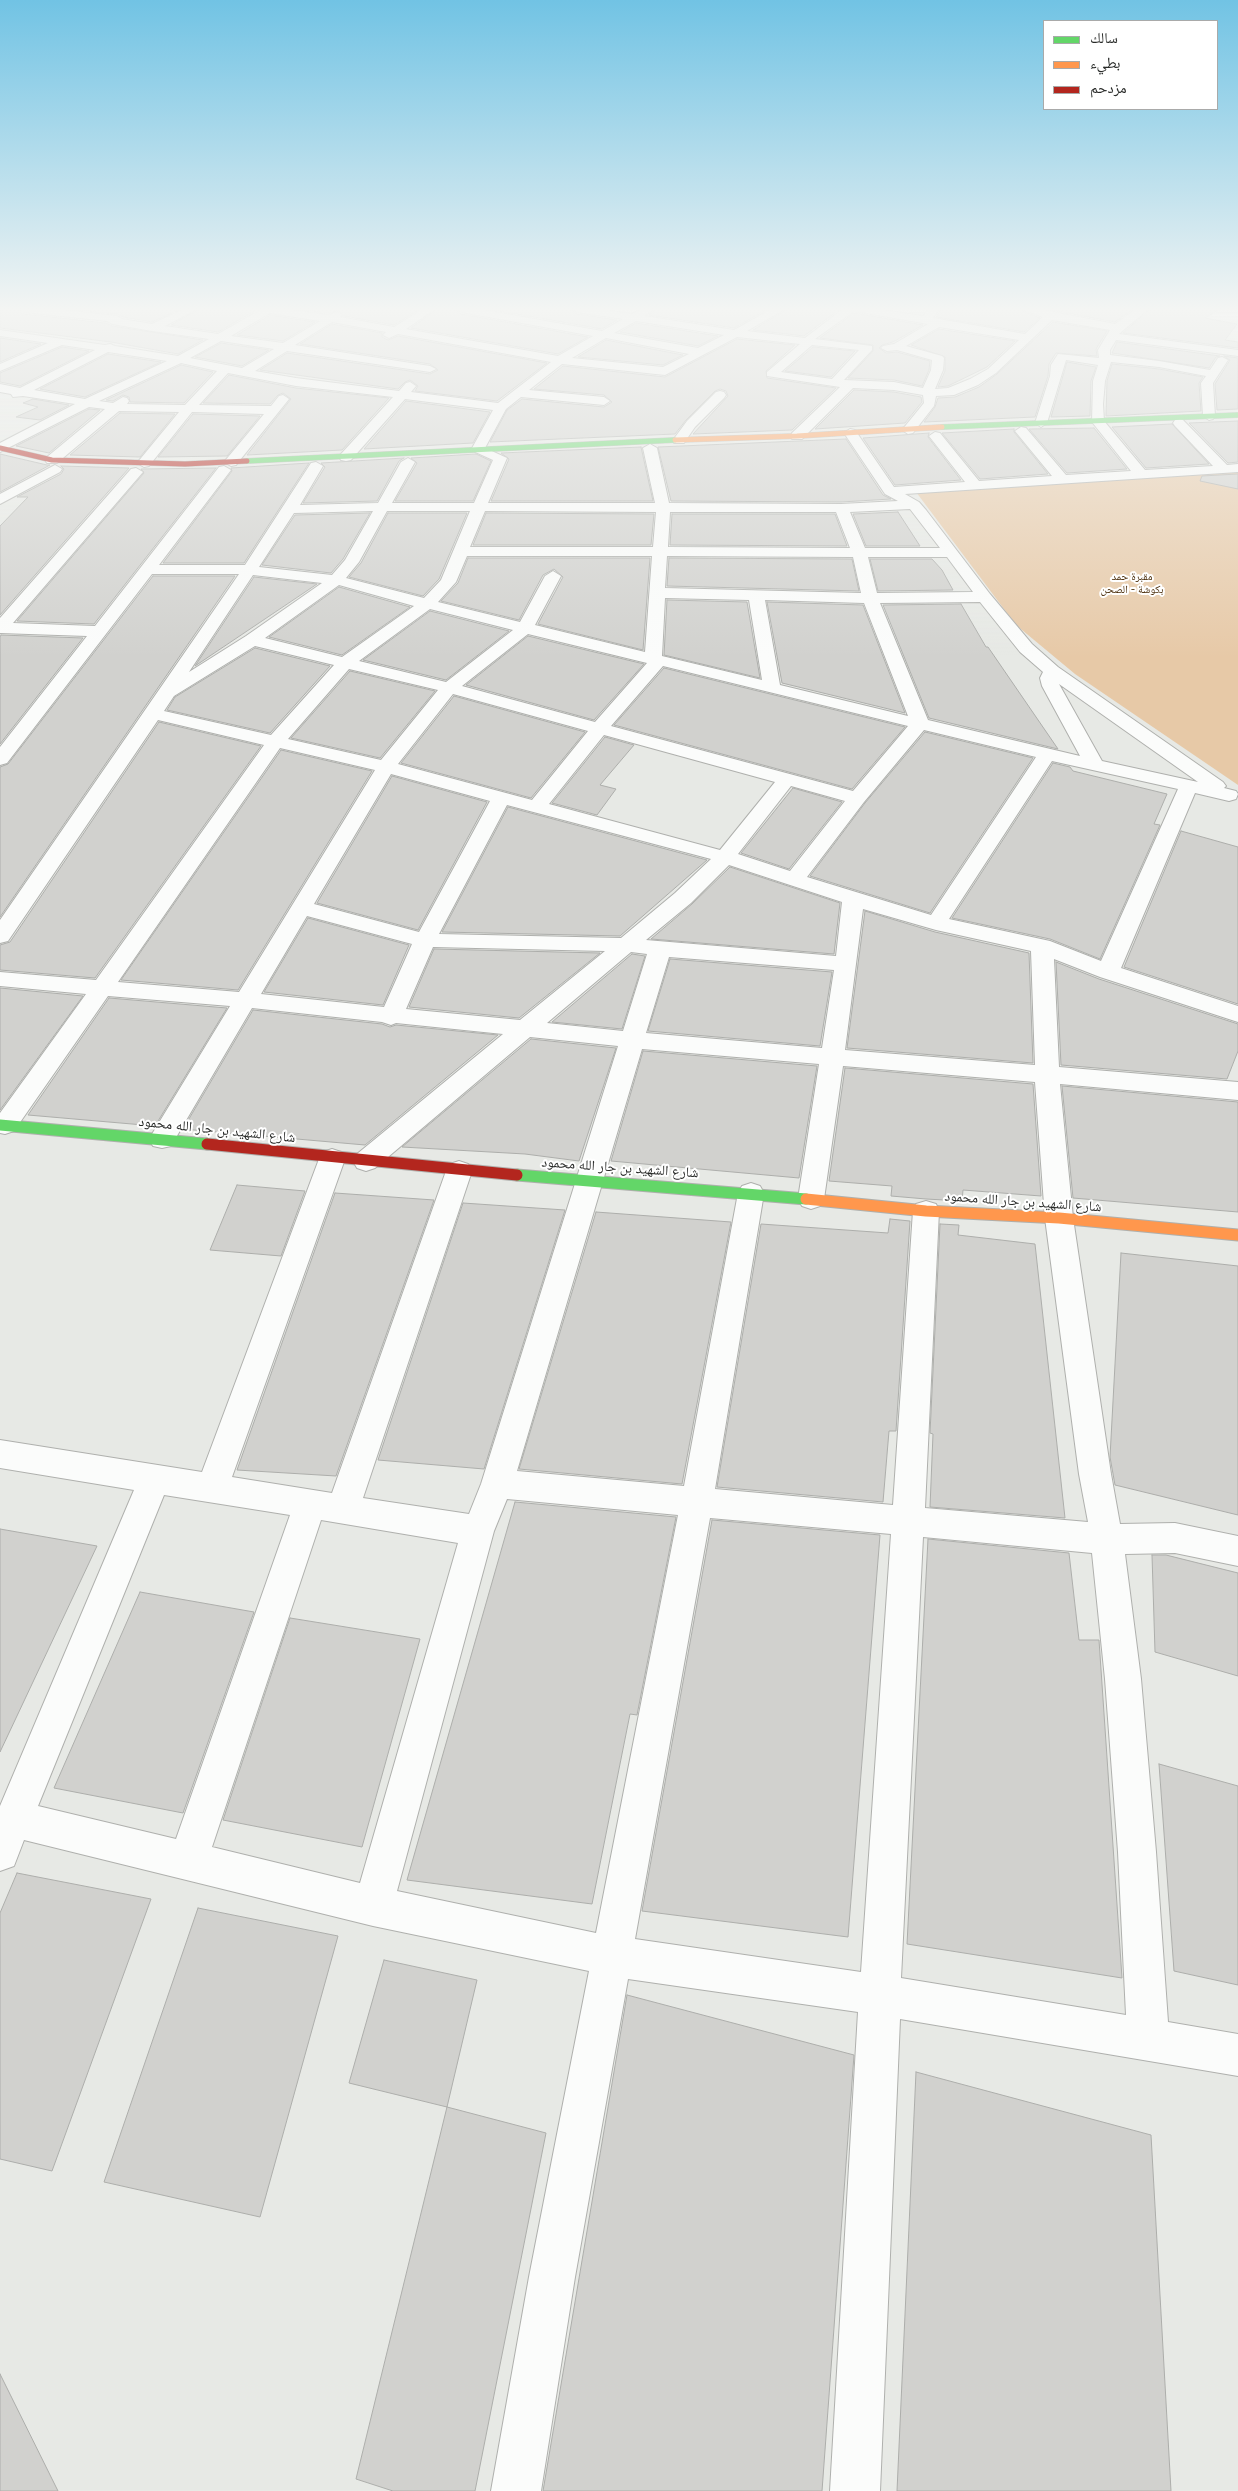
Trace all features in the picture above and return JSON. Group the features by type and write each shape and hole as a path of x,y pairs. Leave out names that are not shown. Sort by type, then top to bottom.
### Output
{"main road":[{"path":"22,466 54,465 140,468 316,466 500,458 851,436 987,425"},
{"path":"228,466 559,444 797,436 935,436 1097,425"},
{"path":"0,448 54,465"},
{"name":"شارع الشهيد بن جار الله محمود","path":"3,1125 162,1138 332,1159 459,1171 751,1193 926,1211 1059,1218 1238,1235"}],"street":[{"path":"0,448 43,425"},
{"path":"0,517 94,425"},
{"path":"100,631 0,628 140,468 175,425"},
{"path":"0,759 228,466 262,425"},
{"path":"346,457 374,425"},
{"path":"3,1125 276,742 345,663 427,604 448,582 500,458 478,450 491,425"},
{"path":"679,440 690,425"},
{"path":"797,436 808,425"},
{"path":"908,430 912,425"},
{"path":"1100,425 1141,474"},
{"path":"1181,425 1223,468"},
{"path":"1021,431 1062,479"},
{"path":"851,436 890,491 914,505 984,597 1026,648 1052,671 1233,798"},
{"path":"935,436 976,486"},
{"path":"537,807 656,659 663,508 650,448"},
{"path":"164,696 252,640 336,580 351,562 408,462"},
{"path":"0,936 153,714 290,510 316,466"},
{"path":"890,491 1238,468"},
{"path":"0,500 37,480"},
{"path":"290,510 382,506 841,508 914,505"},
{"path":"841,508 859,552 870,598 920,724"},
{"path":"461,551 951,553"},
{"path":"148,569 248,570 336,580 427,604 920,724 1189,785 1233,798"},
{"path":"162,1138 386,767 449,688 525,628 553,576"},
{"path":"659,593 870,598 984,597"},
{"path":"756,596 772,687"},
{"path":"252,640 449,688 857,798"},
{"path":"1052,671 1049,678 1053,689 1094,764"},
{"path":"153,714 386,767 725,857 854,899 936,923 1042,946 1108,972 1238,1014"},
{"path":"795,879 857,798 920,724"},
{"path":"936,923 1047,754"},
{"path":"366,1161 683,898 725,857 787,779"},
{"path":"1108,972 1189,785"},
{"path":"391,1016 425,940 501,798"},
{"path":"811,1200 854,899"},
{"path":"302,908 425,940 628,945 846,964"},
{"path":"1042,946 1047,1076 1059,1218 1107,1539 1129,1745 1148,2039"},
{"path":"373,1906 478,1531 497,1484 634,1040 660,949"},
{"path":"0,979 245,1000 634,1040 1238,1091"},
{"path":"212,1488 332,1159"},
{"path":"188,1861 459,1171"},
{"path":"516,2491 610,1956 697,1501 751,1193"},
{"path":"855,2491 880,1995 926,1211"},
{"path":"0,1454 478,1531"},
{"path":"154,1480 8,1835 188,1861 373,1906 610,1956 880,1995 1238,2055"},
{"path":"497,1484 1107,1539 1175,1538 1238,1552"}],"green space":[{"name":"مقبرة حمد بكوشة - الصحن","path":"1238,470 1238,785 1075,674 1016,625 916,492"}],"building":[{"path":"57,425 82,425 49,453 16,446"},
{"path":"105,425 166,425 140,457 70,455"},
{"path":"184,425 252,425 227,456 158,457"},
{"path":"270,425 364,425 342,450 247,455"},
{"path":"385,425 483,425 473,443 364,449"},
{"path":"499,425 682,425 675,434 490,442"},
{"path":"701,425 797,425 792,430 693,434"},
{"path":"819,425 871,425 815,429"},
{"path":"1173,425 1209,464 1146,468 1112,427"},
{"path":"1191,425 1238,425 1238,462 1228,463"},
{"path":"1094,428 1127,469 1067,473 1029,429"},
{"path":"1014,429 1014,432 1048,474 980,479 942,433"},
{"path":"929,433 928,437 961,480 895,485 863,438"},
{"path":"846,439 883,495 891,499 841,502 671,501 658,447"},
{"path":"641,447 653,501 491,501 509,459 501,453"},
{"path":"0,454 47,465 50,465 0,492"},
{"path":"476,454 491,461 473,501 395,501 417,463 411,458"},
{"path":"404,458 399,461 377,501 303,503 325,467 321,463"},
{"path":"309,463 244,563 163,563 232,471 231,468"},
{"path":"61,466 129,468 0,615 0,526 28,497 17,497 61,474 64,469"},
{"path":"216,468 94,624 17,621 144,473 141,469"},
{"path":"1238,474 1238,489 1200,481 1202,476"},
{"path":"898,512 920,546 866,546 853,514"},
{"path":"370,513 343,559 331,573 262,565 295,515"},
{"path":"388,513 467,513 439,579 423,596 349,577 361,563"},
{"path":"486,513 654,514 651,545 473,545"},
{"path":"672,514 835,514 847,546 670,545"},
{"path":"468,558 650,558 643,650 538,624 563,577 554,569 543,575 519,620 441,601 458,583"},
{"path":"669,558 852,559 859,591 667,586"},
{"path":"870,559 932,559 942,570 953,590 878,591"},
{"path":"153,576 235,576 0,917 0,767 8,764"},
{"path":"254,577 317,584 195,666"},
{"path":"339,587 410,607 342,655 269,637"},
{"path":"667,600 747,602 760,678 664,655"},
{"path":"767,602 863,605 905,713 782,683"},
{"path":"961,604 986,647 988,647 1058,749 929,718 883,605"},
{"path":"430,611 509,631 446,680 363,660"},
{"path":"1,635 83,638 0,744 0,637"},
{"path":"528,636 644,664 594,720 466,685"},
{"path":"255,648 330,666 270,733 167,710 175,697"},
{"path":"664,668 905,727 852,789 614,725"},
{"path":"350,671 435,691 380,758 291,738"},
{"path":"454,696 585,732 531,798 401,763"},
{"path":"159,722 261,746 95,978 0,970 0,945 10,942"},
{"path":"925,732 1033,758 930,913 810,876 865,803"},
{"path":"605,737 634,745 600,785 616,789 597,815 552,803"},
{"path":"281,750 372,771 238,990 121,980"},
{"path":"1053,763 1070,767 1073,771 1167,794 1154,824 1160,825 1100,959 1050,939 952,918"},
{"path":"392,776 487,802 418,930 317,903"},
{"path":"793,788 842,802 789,869 741,853"},
{"path":"508,807 707,860 620,936 442,932"},
{"path":"1181,831 1238,847 1238,1004 1124,967"},
{"path":"730,867 840,903 834,954 651,939 692,904"},
{"path":"865,911 935,932 1029,953 1033,1063 847,1048"},
{"path":"308,918 409,945 383,1005 264,992"},
{"path":"434,949 600,953 519,1018 409,1007"},
{"path":"632,954 645,956 622,1029 552,1022"},
{"path":"670,959 832,972 820,1046 648,1031"},
{"path":"1056,962 1099,979 1238,1024 1238,1051 1227,1079 1061,1065"},
{"path":"0,988 83,996 0,1110"},
{"path":"109,998 227,1008 155,1126 28,1115"},
{"path":"253,1010 382,1024 390,1027 396,1025 498,1035 365,1145 183,1129"},
{"path":"531,1039 616,1048 579,1161 525,1154 402,1147"},
{"path":"643,1051 817,1066 799,1178 611,1161"},
{"path":"845,1068 1033,1084 1041,1196 963,1190 962,1201 926,1199 891,1196 892,1186 829,1181"},
{"path":"1062,1086 1238,1102 1238,1212 1073,1198"},
{"path":"237,1185 305,1191 281,1256 210,1250"},
{"path":"335,1193 434,1200 336,1476 237,1470"},
{"path":"463,1203 565,1210 484,1469 378,1460"},
{"path":"596,1212 731,1222 682,1484 519,1469"},
{"path":"890,1219 910,1221 896,1431 889,1431 883,1502 717,1487 761,1224 888,1233"},
{"path":"940,1224 959,1225 958,1235 1035,1244 1065,1518 930,1507 933,1434 930,1433"},
{"path":"1121,1253 1238,1266 1238,1515 1115,1485 1110,1457"},
{"path":"515,1502 676,1517 637,1715 630,1714 592,1904 407,1880"},
{"path":"712,1520 880,1535 848,1937 642,1911"},
{"path":"0,1529 97,1546 0,1752"},
{"path":"928,1539 1069,1553 1079,1640 1099,1640 1122,1978 907,1944"},
{"path":"1152,1555 1166,1555 1238,1573 1238,1676 1155,1652"},
{"path":"140,1592 254,1612 183,1813 54,1788"},
{"path":"290,1618 420,1639 362,1847 223,1820"},
{"path":"1159,1764 1238,1786 1238,1985 1174,1971"},
{"path":"17,1873 151,1899 52,2171 0,2159 0,1913"},
{"path":"198,1908 338,1936 260,2217 104,2182"},
{"path":"384,1960 477,1980 447,2107 349,2083"},
{"path":"627,1995 854,2055 822,2491 543,2491"},
{"path":"916,2072 1151,2135 1171,2491 897,2491"},
{"path":"447,2107 546,2133 475,2491 393,2491 356,2479"},
{"path":"0,2374 58,2491 0,2491"}],"traffic: fast":[{"path":"942,427 985,425"},
{"path":"247,461 675,440"},
{"path":"0,1125 207,1144"},
{"path":"517,1175 806,1199"}],"traffic: slow":[{"path":"675,440 797,436 942,427"},
{"path":"806,1199 926,1211 1059,1218 1238,1235"}],"traffic: jam":[{"path":"0,448 52,460 185,464 247,461"},
{"path":"207,1144 517,1175"}]}
